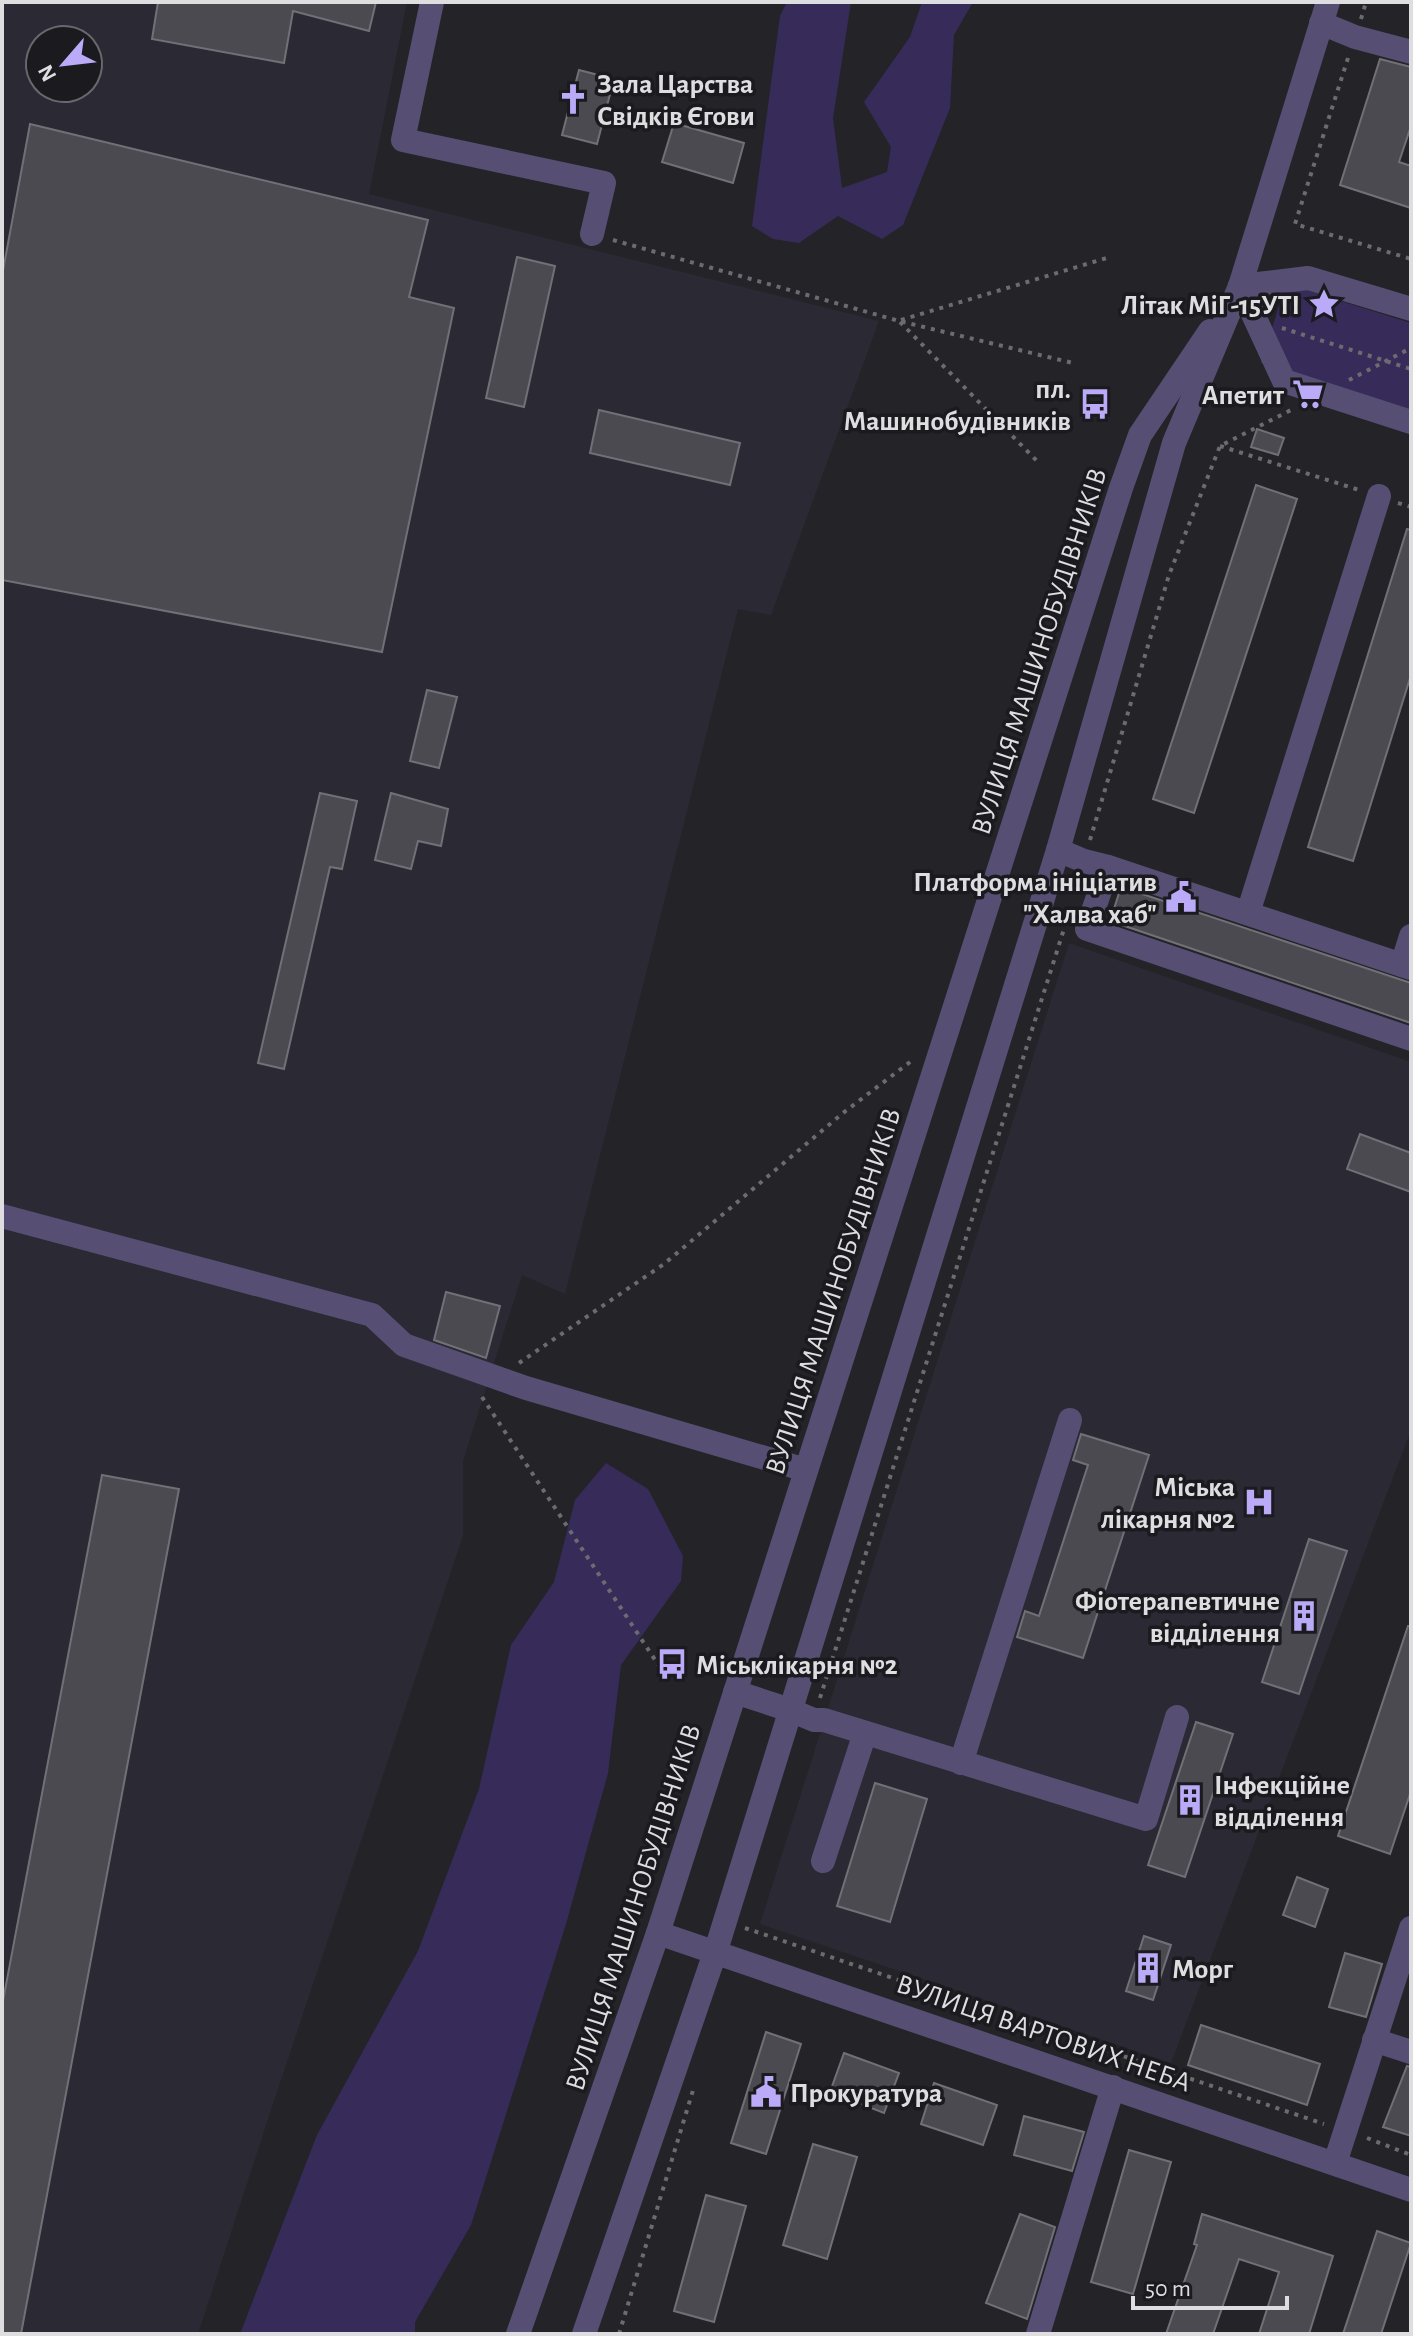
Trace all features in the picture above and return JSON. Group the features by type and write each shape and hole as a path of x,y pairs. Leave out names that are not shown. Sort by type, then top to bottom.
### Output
{"street":[{"path":"432,2 403,140 604,183 592,234"},
{"path":"1325,12 1355,37 1411,52"},
{"name":"ВУЛИЦЯ МАШИНОБУДІВНИКІВ","path":"584,2334 724,1955 790,1710 1058,850 1174,443 1240,286 1325,12"},
{"path":"1411,309 1308,278 1240,286 1284,381 1411,422"},
{"name":"ВУЛИЦЯ МАШИНОБУДІВНИКІВ","path":"518,2334 658,1933 1140,435 1240,286"},
{"path":"1248,913 1379,496"},
{"path":"1058,850 1406,966 1411,936"},
{"path":"1096,864 1087,929 1411,1039"},
{"path":"2,1216 372,1315 404,1345 497,1378 806,1470"},
{"path":"961,1763 1070,1420"},
{"path":"735,1692 814,1720 824,1720 1146,1819 1177,1717"},
{"path":"823,1861 865,1733"},
{"path":"1335,2163 1411,1928"},
{"name":"ВУЛИЦЯ ВАРТОВИХ НЕБА","path":"658,1933 1411,2190"},
{"path":"1374,2040 1411,2052"},
{"path":"1038,2334 1113,2087"}],"path":[{"path":"1366,2 1295,224 1411,259"},
{"path":"592,234 899,321 1073,363"},
{"path":"899,321 1110,257"},
{"path":"899,321 1039,463"},
{"path":"1272,325 1411,369"},
{"path":"1096,864 1169,575 1220,446 1411,507"},
{"path":"814,1720 1068,917"},
{"path":"1012,995 1052,972"},
{"path":"497,1378 664,1264 843,1113 945,1036"},
{"path":"461,1365 663,1672"},
{"path":"724,1955 743,1927 1411,2155"},
{"path":"619,2334 697,2078"}],"shaded area":[{"path":"2,2 407,2 369,194 879,321 771,615 738,609 565,1294 522,1275 463,1461 463,1536 198,2334 2,2334"},
{"path":"787,2 851,2 833,118 842,188 887,172 891,147 864,102 910,37 922,2 973,2 954,35 950,108 903,225 882,239 838,216 799,243 773,239 752,226 780,16"},
{"path":"1286,284 1411,323 1411,411 1261,363"},
{"name":"Міська лікарня №2","path":"1069,943 1411,1062 1411,1430 1171,2063 760,1924","holes":["1081,1434 1149,1456 1083,1658 1016,1636 1024,1611 1039,1616 1088,1465 1073,1460","1310,1539 1347,1551 1298,1694 1262,1681","1195,1722 1233,1735 1184,1877 1148,1864"]},
{"path":"606,1463 648,1489 683,1556 681,1581 621,1665 608,1773 566,1924 471,2225 415,2322 415,2334 240,2334 317,2135 418,1951 479,1789 511,1645 554,1582 575,1500"}],"building":[{"path":"158,2 376,2 369,31 293,11 284,63 152,39"},
{"path":"1380,59 1411,67 1411,126 1399,162 1411,166 1411,208 1340,185"},
{"path":"579,70 614,79 597,144 562,135"},
{"path":"674,123 744,143 733,183 662,162"},
{"path":"30,124 428,220 409,297 454,308 382,652 2,580 2,276"},
{"path":"517,257 555,266 524,407 486,398"},
{"path":"599,410 740,443 730,485 590,453"},
{"path":"1257,429 1284,438 1278,455 1251,447"},
{"path":"1256,485 1297,499 1194,813 1153,799"},
{"path":"1407,529 1411,530 1411,675 1353,861 1308,847"},
{"path":"427,690 457,697 439,768 410,761"},
{"path":"320,793 357,801 342,869 330,867 284,1069 258,1063"},
{"path":"391,793 448,809 441,846 418,841 411,869 375,860"},
{"path":"1121,887 1411,983 1411,1023 1110,921"},
{"path":"1360,1134 1411,1153 1411,1192 1347,1169"},
{"path":"446,1292 500,1306 486,1358 434,1340"},
{"path":"1081,1434 1149,1455 1083,1658 1017,1637 1025,1611 1039,1616 1088,1465 1073,1460"},
{"path":"102,1475 179,1489 21,2334 2,2334 2,2006"},
{"name":"Фіотерапевтичне відділення","path":"1309,1539 1347,1551 1299,1694 1262,1682"},
{"path":"1408,1626 1411,1626 1411,1791 1390,1854 1338,1836"},
{"name":"Інфекційне відділення","path":"1196,1722 1233,1734 1185,1877 1148,1865"},
{"path":"875,1783 927,1799 890,1922 837,1906"},
{"path":"1297,1877 1328,1889 1315,1927 1283,1915"},
{"name":"Морг","path":"1144,1936 1171,1945 1153,2000 1126,1991"},
{"path":"1345,1953 1382,1964 1366,2017 1329,2007"},
{"path":"1201,2025 1320,2064 1307,2105 1188,2065"},
{"path":"766,2032 801,2044 766,2154 731,2143"},
{"path":"844,2053 899,2073 884,2113 830,2092"},
{"path":"1407,2066 1411,2067 1411,2136 1383,2127"},
{"path":"934,2083 997,2105 983,2145 921,2124"},
{"path":"1024,2116 1084,2132 1072,2171 1014,2155"},
{"path":"813,2144 857,2157 827,2259 783,2245"},
{"path":"1129,2150 1171,2162 1133,2294 1091,2282"},
{"path":"706,2195 746,2206 714,2322 674,2311"},
{"path":"1020,2214 1055,2227 1027,2319 986,2303"},
{"path":"1202,2214 1333,2256 1309,2334 1259,2334 1279,2272 1239,2259 1213,2334 1166,2334 1197,2245 1194,2244"},
{"path":"1377,2231 1411,2243 1381,2334 1343,2334"}],"place":[{"name":"Зала Царства Свідків Єгови","path":"573,99"},
{"name":"Літак МіГ-15УТІ","path":"1324,304"},
{"name":"Апетит","path":"1308,394"},
{"name":"пл. Машинобудівників","path":"1095,404"},
{"name":"Платформа ініціатив \"Халва хаб\"","path":"1181,897"},
{"name":"Міська лікарня №2","path":"1259,1502"},
{"name":"Фіотерапевтичне відділення","path":"1304,1616"},
{"name":"Міськлікарня №2","path":"672,1664"},
{"name":"Інфекційне відділення","path":"1190,1800"},
{"name":"Морг","path":"1148,1968"},
{"name":"Прокуратура","path":"766,2092"}]}
